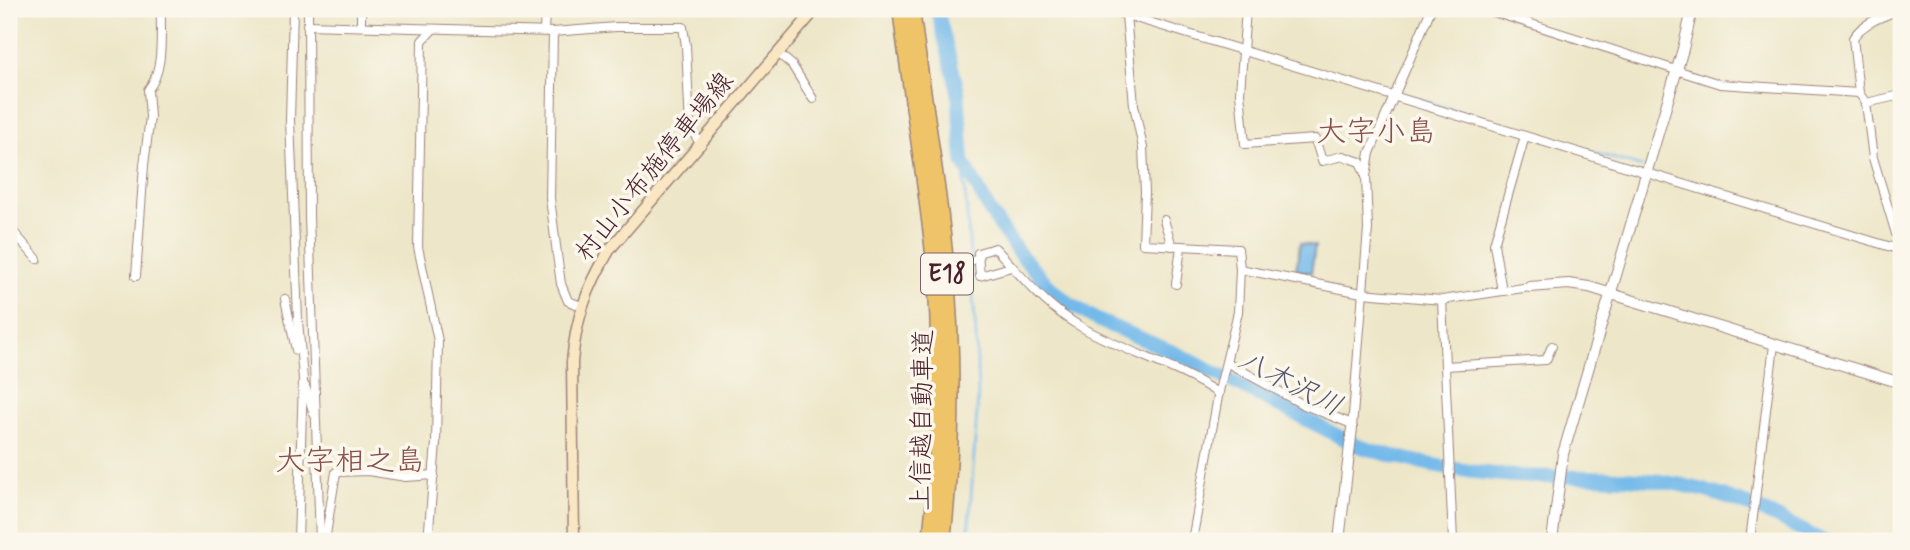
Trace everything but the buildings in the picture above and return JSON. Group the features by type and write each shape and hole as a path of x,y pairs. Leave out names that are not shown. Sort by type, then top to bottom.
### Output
{"highway":[{"name":"上信越自動車道","path":"900,9 936,294 938,442 930,541"},
{"name":"上信越自動車道","path":"912,9 940,212 950,317 951,443 943,541"}],"main road":[{"name":"村山小布施停車場線","path":"575,541 572,362 574,336 581,306 592,281 610,249 816,9"}],"street":[{"path":"136,276 150,117 148,90 156,81 161,9"},
{"path":"293,9 290,120 303,379 298,541"},
{"path":"307,9 309,216 323,541"},
{"path":"361,9 361,26"},
{"path":"545,9 549,31 550,198 561,284 568,301 581,306"},
{"path":"1106,9 1901,250"},
{"path":"1246,9 1240,93 1245,144 1315,139 1322,161 1343,156 1360,162 1366,176"},
{"path":"1339,541 1357,381 1368,229 1366,176 1370,153 1392,96 1431,9"},
{"path":"1484,9 1720,84 1858,93"},
{"path":"1552,541 1563,454 1676,69 1690,19 1689,9"},
{"path":"1901,9 1877,18 1853,38 1858,93 1866,103 1873,158 1901,250"},
{"path":"1126,15 1133,93 1143,148 1143,244 1238,249 1238,312 1219,393 1192,541"},
{"path":"307,25 549,31 683,27 690,127 701,145"},
{"path":"428,541 434,475 438,341 418,247 422,41 433,29"},
{"path":"778,53 793,65 813,99"},
{"path":"1866,103 1901,95"},
{"path":"1502,291 1494,244 1525,136"},
{"path":"1164,220 1177,246 1176,284"},
{"path":"9,227 37,259"},
{"path":"1011,267 980,276 978,253 995,248 1035,293 1080,327 1124,349 1184,373 1219,393"},
{"path":"958,261 978,259"},
{"path":"1240,269 1362,293 1442,300 1568,284 1611,294 1901,383"},
{"path":"285,299 303,379 317,424"},
{"path":"1442,300 1452,541"},
{"path":"1750,541 1774,345"},
{"path":"1445,366 1546,360 1552,346"},
{"path":"1226,362 1302,404 1352,426"},
{"path":"323,541 336,472 368,471 406,477 434,475"}],"water":[{"path":"1300,243 1315,246 1311,273 1296,270"}],"waterway":[{"name":"八木沢川","path":"937,9 958,91 963,161 991,213 1018,252 1050,287 1069,303 1097,320 1180,355 1358,446 1396,457 1475,472 1515,476 1623,478 1681,485 1744,504 1823,541"},
{"path":"1397,92 1508,127"},
{"path":"1545,138 1642,167"},
{"path":"963,161 978,397 968,541"}],"district":[{"name":"大字小島","path":"1376,132"},
{"name":"大字相之島","path":"350,461"}]}
